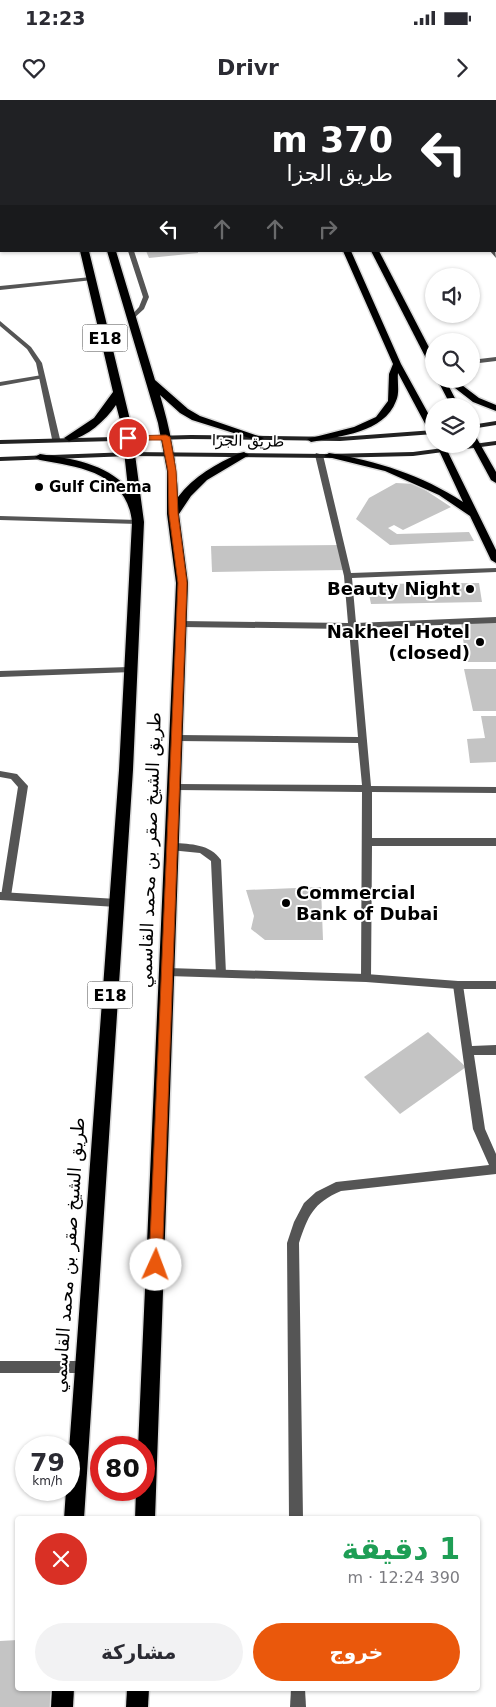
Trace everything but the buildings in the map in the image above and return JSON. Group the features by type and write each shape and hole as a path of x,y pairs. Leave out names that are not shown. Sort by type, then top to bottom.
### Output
{"highway":[{"name":"طريق الشيخ صقر بن محمد القاسمي","path":"74,1516 126,770 138,514 128,438 84,252"},
{"name":"طريق الشيخ صقر بن محمد القاسمي","path":"111,252 166,437 172,471 173,514 182,583 176,787 145,1516"},
{"path":"151,382 184,411 196,418 259,438"},
{"path":"69,438 93,426 106,415 118,393"},
{"path":"173,514 181,500 204,476 244,455"},
{"path":"40,457 106,472 118,481 138,514"},
{"path":"62,1707 63,1691"},
{"path":"137,1707 138,1691"}],"main road":[{"path":"347,252 397,364 425,415"},
{"path":"376,252 425,348"},
{"path":"311,439 359,428 383,414 393,400 392,378 397,364"},
{"path":"461,388 476,400 496,408"},
{"path":"480,426 496,423"},
{"name":"طريق الجزا","path":"0,442 69,438 166,437 371,439 425,433"},
{"name":"طريق الجزا","path":"480,446 496,443"},
{"name":"طريق الجزا","path":"0,459 130,454 329,456 413,454 425,451"},
{"path":"480,451 496,480"},
{"path":"445,453 496,560"},
{"path":"329,456 374,464 416,478 459,502 476,516"}],"street":[{"path":"131,252 146,297 142,308 132,318"},
{"path":"0,288 91,279"},
{"path":"0,323 30,348 39,364 56,439"},
{"path":"480,361 496,359"},
{"path":"0,384 42,377"},
{"path":"318,455 348,576 367,790 366,978"},
{"path":"0,518 138,514"},
{"path":"348,576 496,570"},
{"path":"181,624 352,626 496,620"},
{"path":"0,674 130,670"},
{"path":"177,738 363,740"},
{"path":"0,774 14,776 23,786 3,896 117,904"},
{"path":"176,787 496,790"},
{"path":"367,842 496,842"},
{"path":"173,847 201,849 216,860 220,974"},
{"path":"168,972 366,978 496,986"},
{"path":"296,1516 293,1243 303,1212 319,1194 340,1186 496,1168 479,1129 458,985"},
{"path":"468,1051 496,1050"},
{"path":"0,1367 84,1367"},
{"path":"298,1691 298,1707"}],"place":[{"name":"Gulf Cinema","path":"39,487"},
{"name":"Beauty Night","path":"470,589"},
{"name":"Nakheel Hotel (closed)","path":"480,642"},
{"name":"Commercial Bank of Dubai","path":"286,903"}],"route":[{"path":"128,438 166,437 172,471 173,514 182,583 176,787 156,1265"}]}
